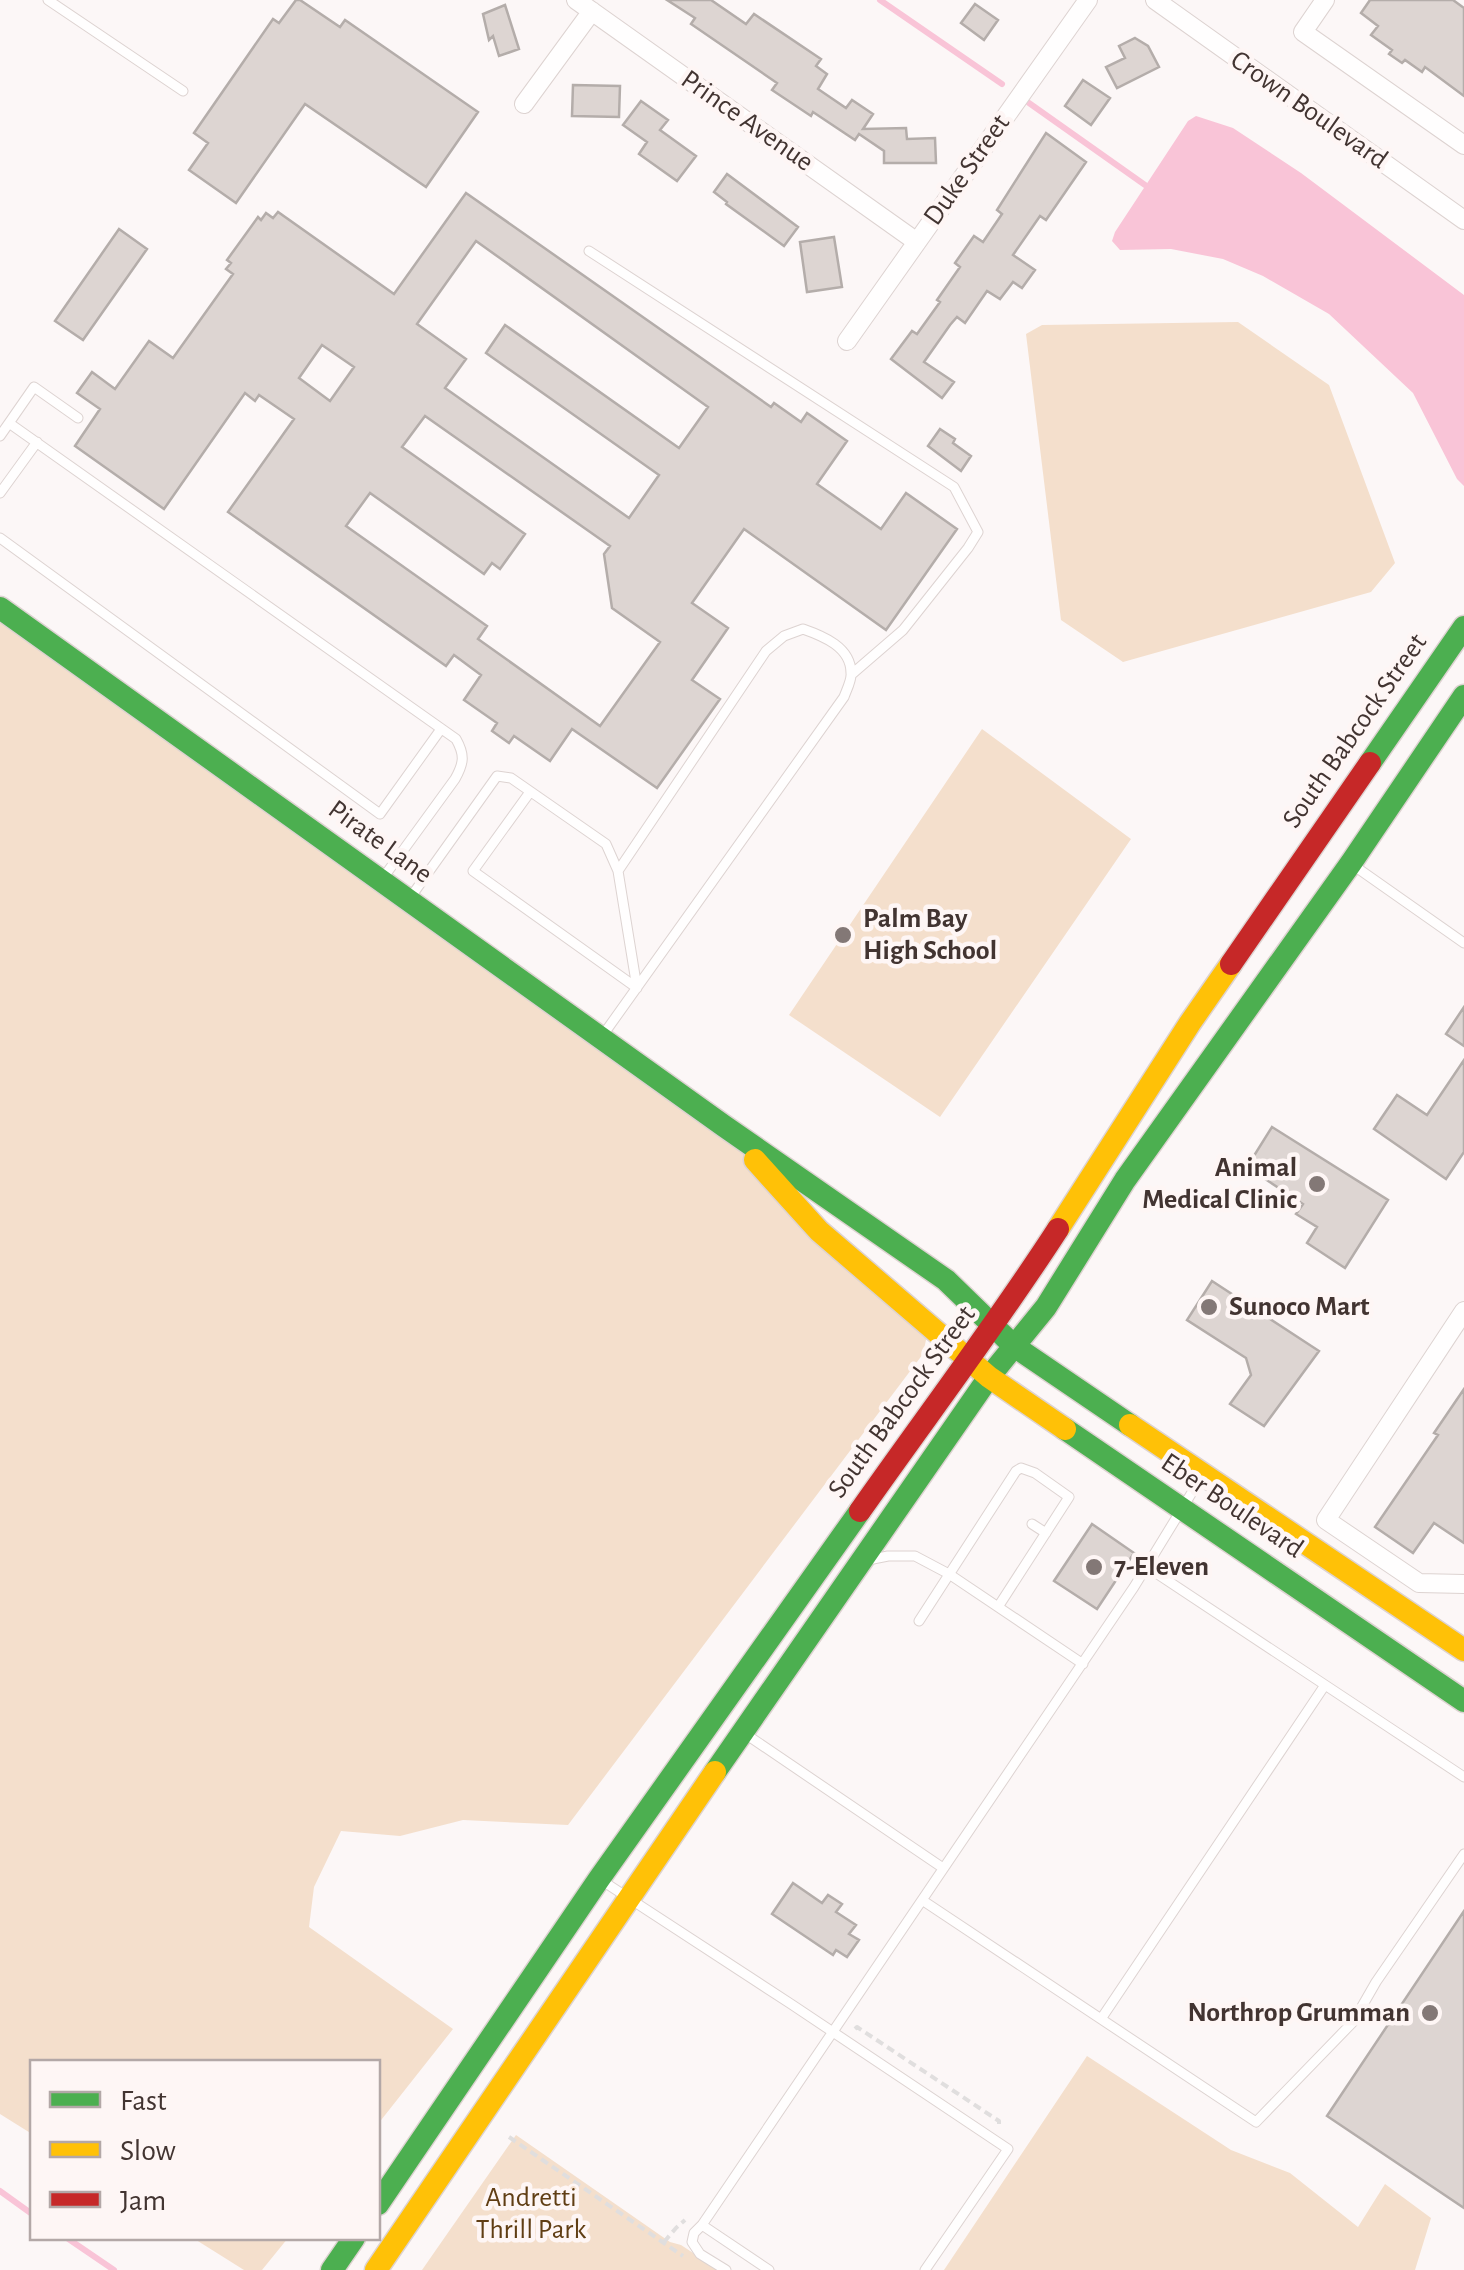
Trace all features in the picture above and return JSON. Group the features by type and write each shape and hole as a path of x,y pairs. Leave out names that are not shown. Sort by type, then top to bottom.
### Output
{"main road":[{"name":"Pirate Lane","path":"0,608 724,1126 946,1280 994,1326"},
{"name":"South Babcock Street","path":"380,2201 598,1879 994,1326 1190,1023 1464,628"},
{"name":"South Babcock Street","path":"376,2270 628,1897 989,1377 1046,1308 1125,1180 1450,728 1464,696"},
{"name":"Pirate Lane","path":"724,1126 818,1232 968,1358"},
{"name":"Eber Boulevard","path":"994,1326 1014,1346 1464,1650"},
{"name":"Eber Boulevard","path":"968,1358 989,1377 1464,1701"},
{"path":"332,2270 353,2240"}],"street":[{"name":"Duke Street","path":"847,341 1088,0"},
{"name":"Crown Boulevard","path":"1155,0 1464,220"},
{"path":"1324,0 1303,32 1464,145"},
{"name":"Prince Avenue","path":"584,5 917,242"},
{"path":"524,104 584,5"},
{"path":"1464,1310 1326,1520 1419,1583 1464,1584"}],"lane":[{"path":"48,0 183,91"},
{"path":"589,250 954,486 978,532 903,630 852,674 844,698 601,1038"},
{"path":"0,436 34,387 78,418"},
{"path":"9,423 456,739 464,752 463,765 381,880"},
{"path":"0,493 36,442"},
{"path":"0,538 380,814 442,729"},
{"path":"618,871 766,651 784,636 804,629 827,638 845,654 852,674"},
{"path":"408,900 496,776 511,778 606,844 618,871 637,988"},
{"path":"530,792 473,871 637,988"},
{"path":"1351,864 1464,943"},
{"path":"918,1621 975,1543 1021,1468 1069,1497 998,1607"},
{"path":"726,2270 700,2254 692,2242 694,2233 1083,1664 1203,1474"},
{"path":"1006,1487 1017,1492"},
{"path":"1042,1510 1056,1518"},
{"path":"1309,1546 1326,1520"},
{"path":"1032,1524 1046,1533"},
{"path":"1019,1548 1031,1556"},
{"path":"862,1561 915,1556 949,1574 1083,1664"},
{"path":"1008,1565 1020,1572"},
{"path":"1147,1567 1464,1777"},
{"path":"997,1580 1009,1589"},
{"path":"1101,2019 1325,1685"},
{"path":"743,1732 943,1868"},
{"path":"922,1900 1256,2122 1353,2022 1464,1854"},
{"path":"598,1879 1008,2150 926,2270"},
{"path":"702,2225 763,2269"}],"path":[{"path":"846,2041 857,2027 999,2121 998,2142"},
{"path":"509,2136 688,2259"},
{"path":"664,2242 700,2209 710,2213"}],"green space":[{"path":"1238,322 1329,385 1395,563 1371,592 1123,662 1061,620 1026,334 1042,325"},
{"path":"0,608 724,1126 929,1326 923,1354 568,1825 463,1820 400,1836 341,1831 314,1887 309,1927 453,2029 380,2121 380,2060 30,2060 30,2133 0,2114"},
{"path":"982,729 1131,839 940,1117 789,1015"},
{"path":"1087,2056 1231,2150 1290,2173 1358,2227 1385,2184 1431,2218 1415,2270 944,2270"},
{"name":"Andretti Thrill Park","path":"516,2135 670,2242 719,2270 422,2270"},
{"path":"196,2240 286,2240 262,2270 244,2270"}],"shaded area":[{"path":"1196,116 1233,128 1301,173 1464,295 1464,486 1413,393 1329,314 1263,276 1223,259 1171,249 1120,250 1112,241 1188,121"}],"building":[{"path":"296,0 340,27 345,20 478,112 426,187 305,104 236,203 189,170 208,143 194,133 273,19 279,23"},
{"path":"667,0 711,0 746,24 754,14 821,59 816,66 827,74 818,89 846,108 852,100 873,114 863,129 906,128 907,139 935,138 936,163 884,163 884,151 859,134 855,140 772,90 777,83 691,24 695,18"},
{"path":"1370,0 1453,0 1464,8 1464,96 1425,67 1422,72 1389,54 1392,50 1371,35 1378,26 1361,13"},
{"path":"975,4 998,20 984,40 961,23"},
{"path":"505,5 519,49 499,56 493,36 489,40 483,14"},
{"path":"1135,38 1148,46 1159,67 1117,88 1106,67 1125,58 1119,46"},
{"path":"1083,80 1110,98 1091,125 1065,106"},
{"path":"573,85 620,86 619,117 572,116"},
{"path":"641,101 668,120 660,130 696,156 677,181 639,154 647,142 623,125"},
{"path":"1046,133 1086,162 1046,220 1040,216 1013,255 1035,270 1022,288 1013,282 1000,299 987,291 965,323 957,317 924,362 954,382 942,398 891,359 912,331 917,334 940,302 937,300 960,267 955,263 974,236 983,242 1002,214 997,210"},
{"path":"727,174 798,227 784,246 714,192"},
{"path":"466,193 771,407 774,403 801,422 807,413 847,441 817,484 881,529 906,493 957,529 886,630 744,529 692,603 728,628 692,680 720,699 657,788 572,729 550,761 514,736 509,743 492,731 497,723 464,700 481,675 454,655 446,666 228,512 294,419 259,395 255,401 245,393 164,509 75,446 100,409 77,393 92,372 115,389 149,341 173,358 233,274 226,269 231,263 227,260 258,217 261,220 266,213 273,218 278,212 394,294","holes":["476,241 708,407 679,448 505,325 486,353 659,475 629,518 445,388 466,359 417,324","322,345 354,367 330,401 299,378","425,416 610,546 604,554 612,608 660,642 600,726 478,639 487,626 346,526 370,493 484,574 492,563 500,569 525,534 402,447"]},
{"path":"119,229 147,249 83,340 55,321"},
{"path":"834,237 842,287 807,292 800,242"},
{"path":"940,429 971,456 961,471 928,446"},
{"path":"1464,1007 1464,1046 1446,1034"},
{"path":"1464,1060 1464,1152 1446,1179 1374,1129 1397,1095 1427,1115"},
{"name":"Animal Medical Clinic","path":"1272,1127 1388,1200 1345,1268 1307,1243 1317,1227 1296,1214 1303,1204 1247,1167"},
{"path":"1212,1281 1319,1351 1264,1426 1230,1404 1251,1375 1246,1358 1187,1320"},
{"path":"1464,1389 1464,1543 1434,1523 1413,1553 1375,1527 1438,1435 1434,1433"},
{"name":"7-Eleven","path":"1092,1524 1134,1553 1097,1609 1054,1581"},
{"path":"793,1883 822,1903 828,1895 842,1904 836,1912 856,1925 849,1934 859,1940 847,1957 836,1950 833,1955 772,1914"},
{"name":"Northrop Grumman","path":"1464,1911 1464,2208 1327,2116"}],"waterway":[{"path":"880,0 1002,84"},
{"path":"1029,103 1145,185"},
{"path":"0,2191 30,2213"},
{"path":"70,2240 114,2270"}],"traffic: fast":[{"path":"0,608 724,1126 946,1280 1014,1346 1130,1425"},
{"path":"1370,763 1464,627"},
{"path":"715,1772 989,1377 1046,1307 1125,1180 1351,863 1464,696"},
{"path":"1065,1429 1464,1701"},
{"path":"380,2201 599,1879 860,1511"},
{"path":"332,2270 353,2240"}],"traffic: slow":[{"path":"1058,1229 1231,964"},
{"path":"755,1160 819,1231 989,1377 1065,1429"},
{"path":"1130,1425 1464,1650"},
{"path":"376,2270 715,1772"}],"traffic: jam":[{"path":"1231,964 1370,763"},
{"path":"860,1511 1058,1229"}],"place":[{"name":"Palm Bay High School","path":"843,935"},
{"name":"Animal Medical Clinic","path":"1317,1184"},
{"name":"Sunoco Mart","path":"1209,1307"},
{"name":"7-Eleven","path":"1094,1567"},
{"name":"Northrop Grumman","path":"1430,2013"}]}
